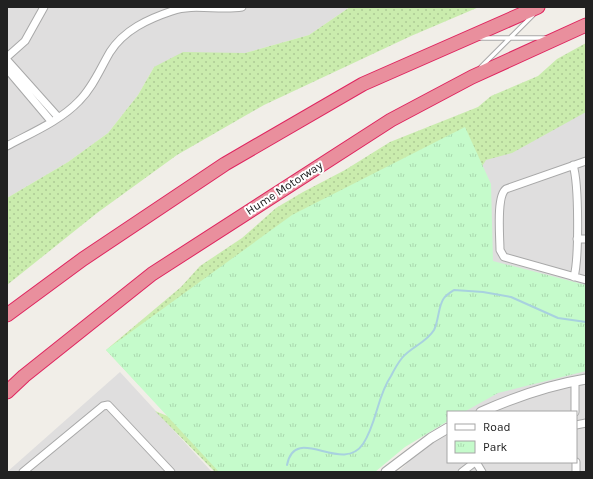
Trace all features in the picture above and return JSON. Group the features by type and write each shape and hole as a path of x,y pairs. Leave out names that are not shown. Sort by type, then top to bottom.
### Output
{"highway":[{"path":"7,316 152,211 224,164 363,84 466,37 539,7"},
{"name":"Hume Motorway","path":"7,392 24,376 152,274 391,120 472,77 586,25"}],"street":[{"path":"44,7 25,41 7,59 58,117"},
{"path":"7,146 67,112 90,90 116,42 126,33 139,25 173,10 186,8 242,7"},
{"path":"7,69 51,121"},
{"path":"586,161 506,188 502,192 500,201 500,246 501,253 506,259 586,280"},
{"path":"573,165 576,179 577,262 574,277"},
{"path":"576,239 586,239"},
{"path":"483,411 518,396 543,388 586,379"},
{"path":"575,381 575,411"},
{"path":"23,472 103,406 108,405 171,472"},
{"path":"386,472 431,438 447,429"},
{"path":"462,472 475,463"},
{"path":"477,463 482,472"}],"lane":[{"path":"472,77 539,7"},
{"path":"466,37 557,37"}],"shaded area":[{"path":"7,7 350,7 309,35 245,53 225,53 154,67 138,95 108,133 68,162 7,198"},
{"path":"586,70 586,472 398,472 447,425 447,463 577,463 577,411 461,411 465,127"},
{"path":"120,372 212,472 7,472"}],"green space":[{"path":"350,7 479,7 411,36 264,105 177,155 97,213 7,285 7,198 68,162 108,133 138,95 154,67 183,52 245,53 309,35"},
{"path":"586,43 586,112 512,153 486,160 479,171 139,385 106,350 181,287 200,266 242,238 276,208 345,170 390,142 478,107 491,96 538,76 557,59"},
{"path":"465,127 491,184 493,261 586,285 586,371 498,393 466,411 447,411 447,422 405,447 375,472 219,472 106,350 292,215"},
{"path":"155,411 170,417 224,472 215,472"}],"waterway":[{"path":"287,465 292,453 299,448 309,448 343,454 354,452 363,444 368,436 386,384 396,367 406,354 423,342 431,334 436,326 442,301 454,290 483,292 511,297 558,318 586,322"}]}
